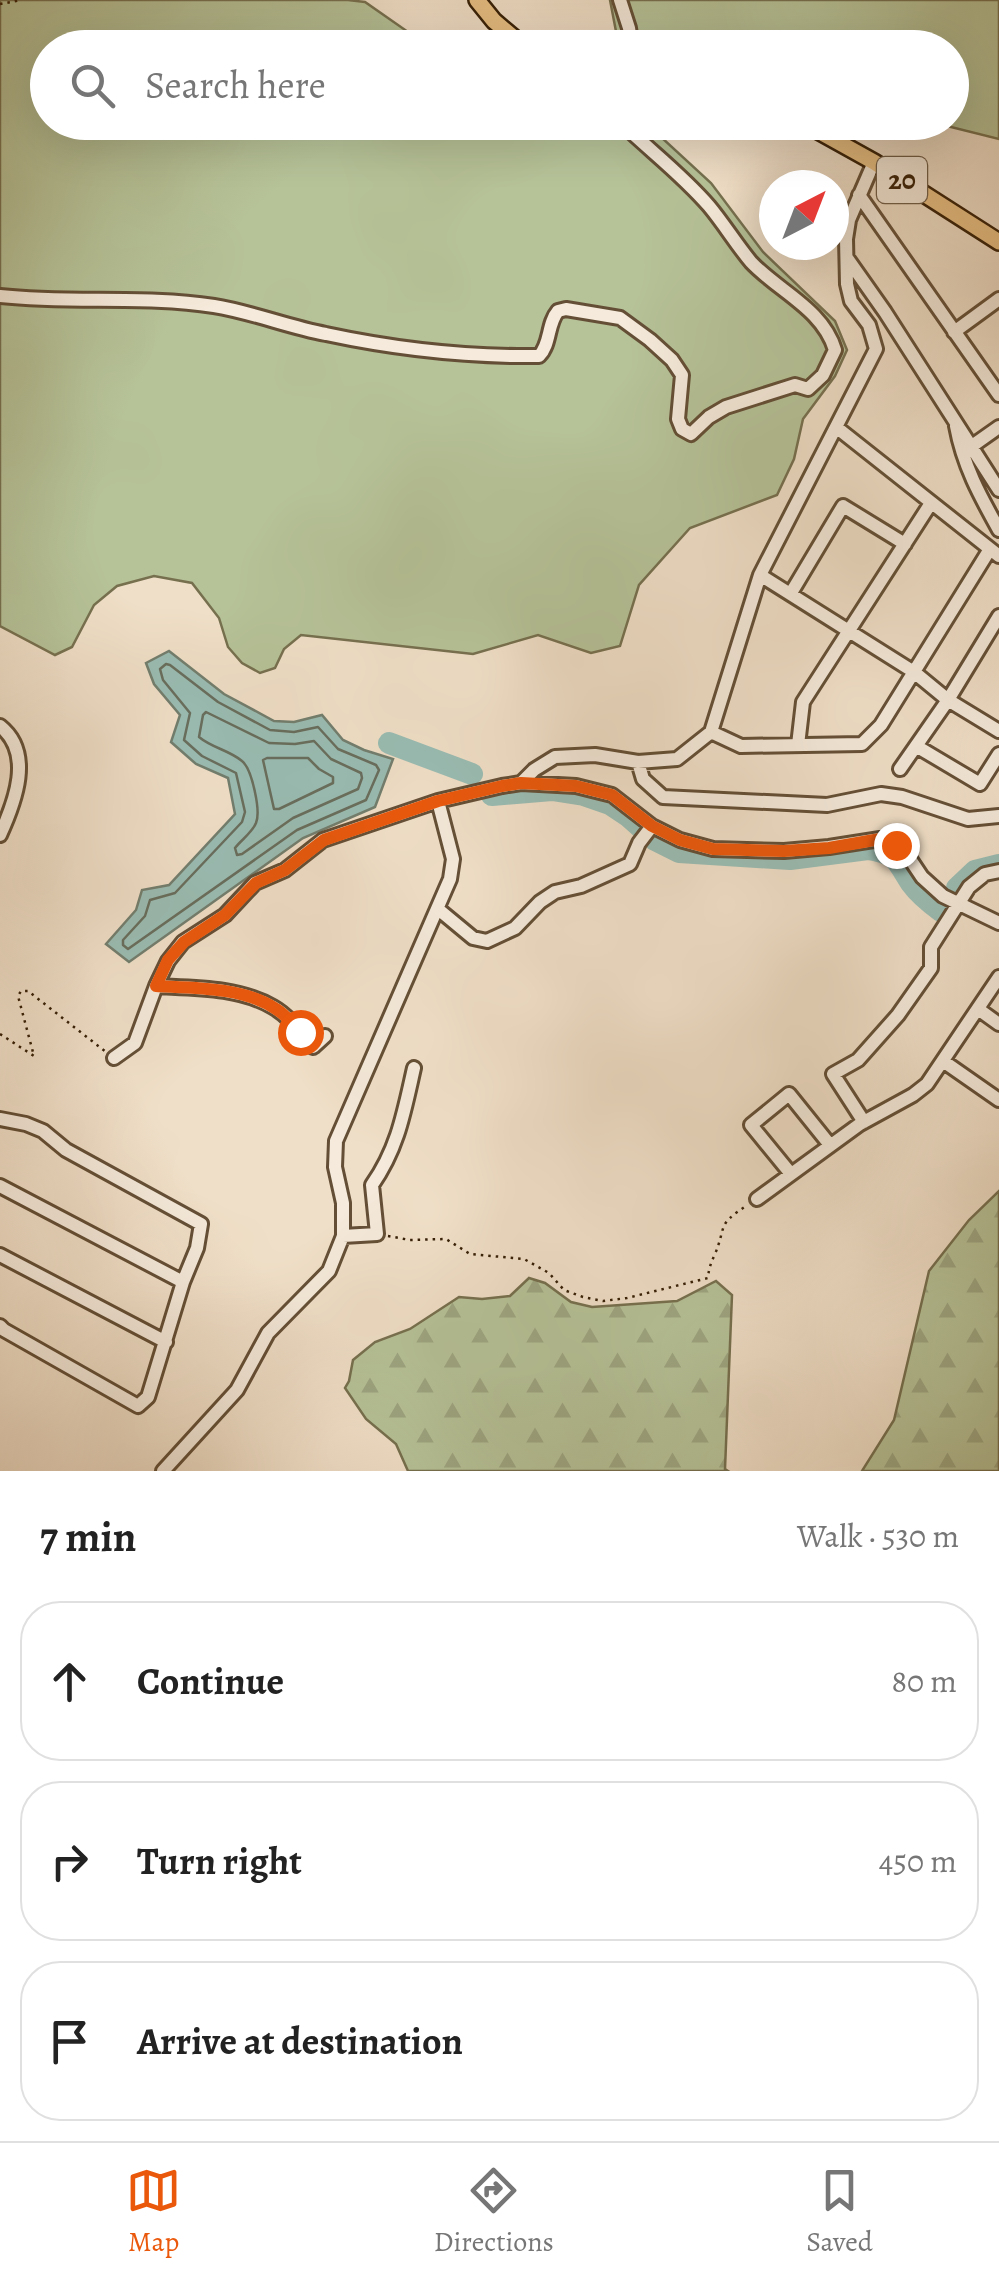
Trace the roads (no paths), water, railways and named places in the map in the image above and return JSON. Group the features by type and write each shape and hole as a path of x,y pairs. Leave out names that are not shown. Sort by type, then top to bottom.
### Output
{"main road":[{"path":"477,0 505,30"},
{"name":"20","path":"834,140 999,242"}],"street":[{"path":"620,0 630,30"},
{"path":"0,296 215,306 370,343 498,356 539,356 545,350 558,311 620,318 678,367 682,375 678,419 682,429 691,434 726,406 795,384 808,389 823,374 835,350 825,328 753,264 710,208 644,140"},
{"path":"849,220 874,162"},
{"path":"859,196 999,395"},
{"path":"521,783 555,757 595,755 638,762 677,758 711,732 760,574 876,350 869,325 852,302 847,260"},
{"path":"848,260 999,490"},
{"path":"954,332 999,299"},
{"path":"955,419 962,454 999,530"},
{"path":"972,446 999,427"},
{"path":"711,732 740,746 862,744 881,725 995,552 836,428"},
{"path":"798,745 803,702 931,503"},
{"path":"791,594 844,506 905,544"},
{"path":"760,574 999,731"},
{"path":"900,769 999,616"},
{"path":"0,726 10,734 18,761 16,800 0,834"},
{"path":"916,746 980,784 999,754"},
{"path":"638,762 643,779 664,797 826,806 881,794 968,818 999,816"},
{"path":"114,1058 135,1043 168,960 184,942 225,915 256,883 285,870 324,840 438,801 521,783 576,786 612,795 652,826 680,840 713,849 784,851 880,839 896,845 943,896 999,922"},
{"path":"0,793 16,800"},
{"path":"163,1471 236,1390 268,1334 329,1271 343,1236 336,1142 450,880 453,858 438,801"},
{"path":"438,909 473,938 487,941 515,928 554,892 582,886 630,864 652,826"},
{"path":"864,1122 833,1074 858,1060 898,1015 932,968 931,946 969,887 985,874 999,871"},
{"path":"757,1199 864,1122 927,1084 999,977"},
{"path":"156,986 212,990 251,998 274,1007 313,1046 325,1036"},
{"path":"978,1010 999,1024"},
{"path":"943,1061 999,1100"},
{"path":"343,1236 377,1234 372,1185 398,1137 414,1068"},
{"path":"791,1174 751,1125 790,1094 830,1145"},
{"path":"0,1118 43,1132 66,1150 201,1224 197,1248 148,1397 138,1406 1,1332"},
{"path":"0,1186 183,1282"},
{"path":"0,1255 166,1342"}],"water":[{"path":"169,651 224,694 274,721 294,722 322,715 343,740 393,759 375,807 303,838 129,962 106,944 136,910 142,890 169,885 235,814 228,778 196,764 171,742 180,715 154,684 146,663"}],"waterway":[{"path":"389,743 472,774"},
{"path":"492,795 552,790 584,795 610,804 655,840 679,852 790,859 878,851 895,859 929,902 941,911 945,906"},
{"path":"957,888 975,871 999,865"}]}
